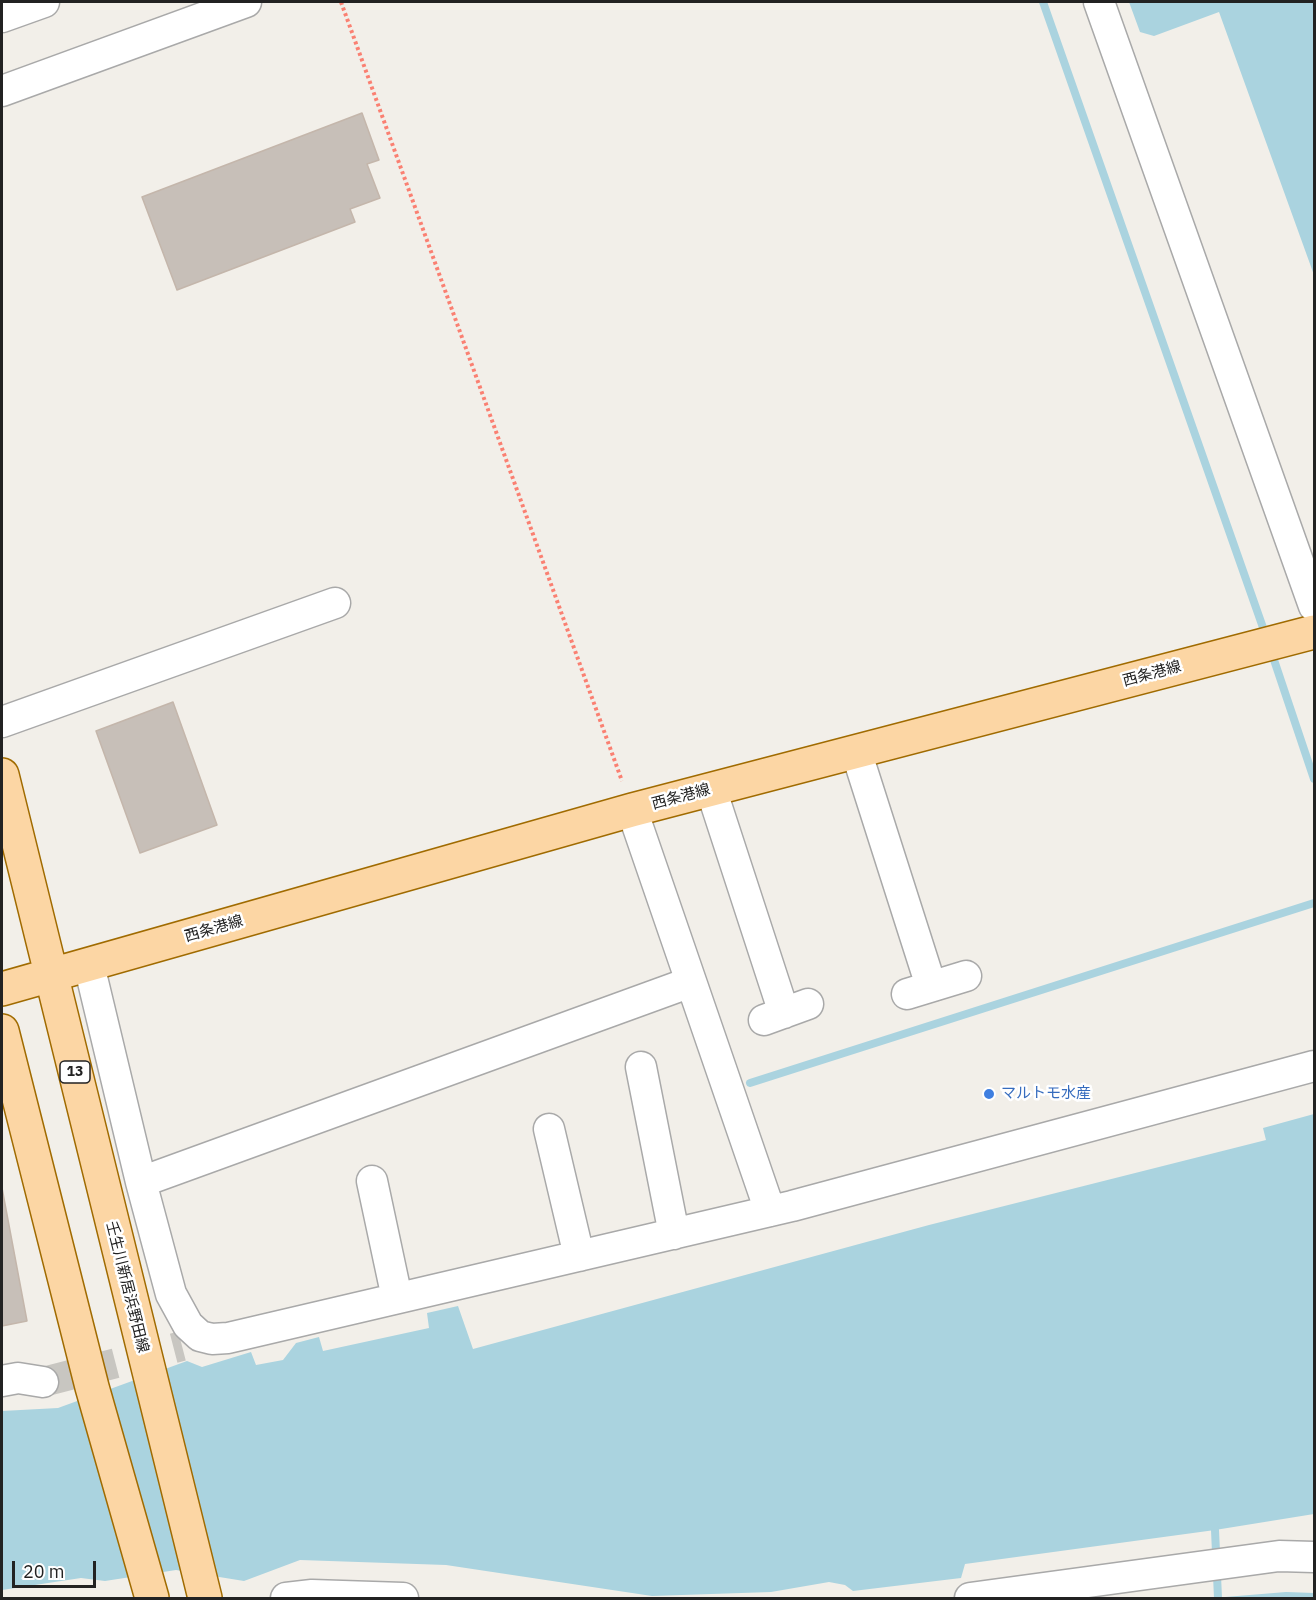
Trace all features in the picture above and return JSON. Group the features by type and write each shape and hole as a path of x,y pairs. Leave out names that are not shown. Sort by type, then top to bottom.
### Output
{"main road":[{"name":"西条港線","path":"52,975 632,810 1314,632"},
{"name":"壬生川新居浜野田線","path":"2,775 204,1598"},
{"path":"2,989 52,975"},
{"path":"2,1032 92,1387 149,1590"}],"street":[{"path":"2,17 44,2"},
{"path":"2,91 246,2"},
{"path":"1099,2 1314,606"},
{"path":"2,723 335,603"},
{"path":"856,751 919,990 966,976"},
{"path":"711,789 786,1012"},
{"path":"632,810 770,1211"},
{"path":"89,965 141,1182 171,1294 188,1325 200,1336 212,1339"},
{"path":"141,1182 691,982"},
{"path":"182,1346 228,1338 770,1211 1314,1066"},
{"path":"641,1067 674,1234"},
{"path":"549,1129 579,1256"},
{"path":"372,1181 397,1298"},
{"path":"2,1381 18,1378 43,1382"},
{"path":"970,1599 1124,1588 1279,1556 1314,1557"},
{"path":"286,1599 312,1595 403,1599"}],"path":[{"path":"341,2 632,810"}],"water":[{"path":"1129,2 1314,2 1314,275 1219,12 1154,36 1140,32"},
{"path":"1314,1114 1314,1514 965,1564 961,1578 853,1591 845,1585 829,1582 771,1592 652,1596 446,1565 300,1560 244,1581 176,1570 105,1581 81,1578 2,1590 2,1411 58,1408 187,1361 202,1367 251,1352 256,1365 283,1360 296,1343 319,1337 323,1351 429,1328 427,1313 458,1306 473,1349 929,1225 1266,1140 1263,1128"},
{"path":"1286,1592 1314,1593 1314,1598 1213,1598"}],"building":[{"path":"362,113 379,160 367,164 380,198 350,209 355,222 177,290 142,197"},
{"path":"173,702 217,825 140,853 96,731"},
{"path":"2,1188 27,1321 2,1326"}],"waterway":[{"path":"1043,2 1267,639"},
{"path":"1271,651 1314,779"},
{"path":"750,1083 1314,903"},
{"path":"1215,1530 1218,1598"}],"tunnel":[{"path":"43,1382 182,1346"}],"place":[{"name":"マルトモ水産","path":"989,1094"}]}
